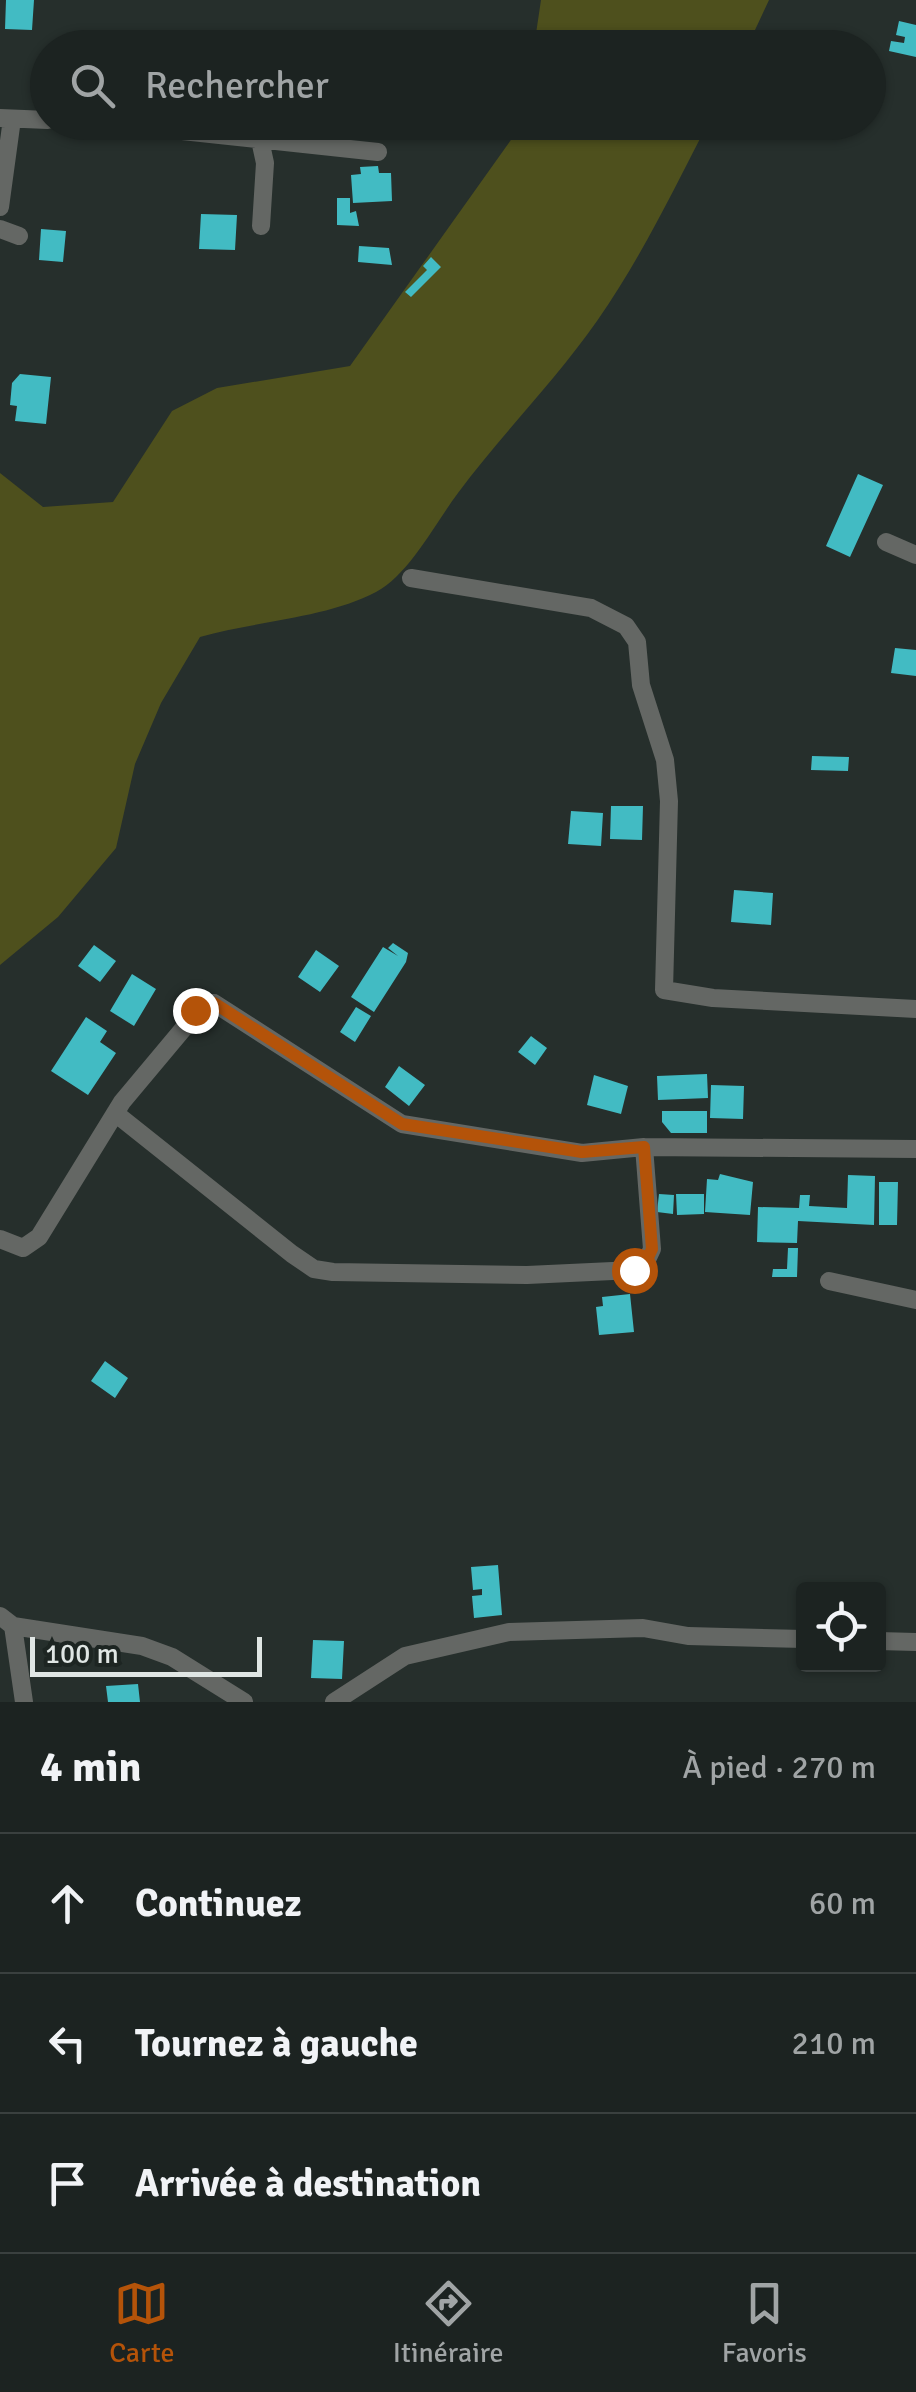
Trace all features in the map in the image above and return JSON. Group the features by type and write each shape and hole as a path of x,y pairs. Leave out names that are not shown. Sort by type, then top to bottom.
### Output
{"street":[{"path":"0,207 6,118"},
{"path":"260,226 265,163 260,140 378,152"},
{"path":"0,230 20,236"},
{"path":"886,542 916,555"},
{"path":"411,578 591,608 626,626 637,642 641,684 665,760 668,801 664,990 713,998 916,1009"},
{"path":"0,1239 23,1248 39,1237 115,1113 195,1010 214,1003 402,1124 582,1152 644,1147 916,1149"},
{"path":"115,1113 292,1254 314,1269 333,1272 528,1275 634,1270 645,1264 652,1249 644,1147"},
{"path":"829,1281 916,1300"},
{"path":"24,1702 7,1621 142,1646 172,1657 244,1702"},
{"path":"334,1702 405,1656 509,1632 643,1628 688,1636 796,1639"},
{"path":"886,1641 916,1642"}],"shaded area":[{"path":"541,0 769,0 755,30 537,30"},
{"path":"511,140 699,140 642,249 597,321 475,471 400,573 376,592 336,608 200,637 161,703 135,764 116,848 58,917 0,965 0,473 43,507 113,502 172,411 217,388 350,366"}],"building":[{"path":"6,0 34,0 32,30 5,29"},
{"path":"899,21 916,25 916,57 889,51 891,41 904,43 905,37 896,35"},
{"path":"378,166 379,173 391,173 392,201 353,203 351,175 361,174 360,167"},
{"path":"337,198 350,198 350,213 356,211 359,226 337,225"},
{"path":"201,214 237,215 235,250 199,249"},
{"path":"41,229 66,231 63,262 39,260"},
{"path":"359,246 389,248 392,265 358,262"},
{"path":"431,257 441,267 411,297 405,292 427,270 423,266"},
{"path":"20,374 51,377 46,424 15,421 17,406 10,405 12,383"},
{"path":"858,474 883,485 850,557 826,546"},
{"path":"895,648 916,650 916,676 891,673"},
{"path":"812,756 849,757 848,771 811,770"},
{"path":"611,806 643,806 642,840 610,839"},
{"path":"571,811 603,813 601,846 568,844"},
{"path":"734,890 773,893 771,925 731,922"},
{"path":"393,943 408,953 406,962 374,1012 351,997 383,947 398,956 388,948"},
{"path":"94,945 116,961 100,982 78,966"},
{"path":"316,950 339,966 320,992 298,977"},
{"path":"132,974 156,989 134,1026 110,1011"},
{"path":"356,1007 371,1016 355,1042 340,1032"},
{"path":"86,1017 107,1031 100,1042 116,1053 88,1095 51,1071"},
{"path":"531,1036 547,1048 535,1065 518,1052"},
{"path":"399,1066 425,1085 409,1106 385,1087"},
{"path":"707,1074 708,1098 658,1100 657,1076"},
{"path":"594,1075 628,1086 621,1114 587,1105"},
{"path":"711,1085 744,1086 743,1119 710,1118"},
{"path":"662,1111 707,1111 707,1133 671,1133 662,1122"},
{"path":"720,1174 753,1182 750,1215 705,1212 707,1179 718,1180"},
{"path":"848,1175 875,1176 874,1225 798,1221 797,1243 757,1242 758,1207 799,1208 800,1195 810,1195 809,1206 847,1208"},
{"path":"879,1182 898,1182 897,1225 879,1225"},
{"path":"659,1194 674,1195 673,1214 657,1212"},
{"path":"676,1194 704,1194 704,1214 677,1215"},
{"path":"788,1248 798,1248 797,1277 772,1277 773,1269 787,1269"},
{"path":"630,1294 634,1332 599,1335 596,1307 603,1306 602,1297"},
{"path":"105,1361 128,1378 115,1398 91,1381"},
{"path":"498,1565 502,1615 474,1618 472,1596 482,1595 482,1589 473,1590 471,1567"},
{"path":"313,1640 344,1641 342,1679 311,1678"},
{"path":"138,1684 140,1702 108,1702 106,1686"}],"route":[{"path":"195,1010 214,1003 402,1124 582,1152 644,1147 652,1249 645,1264 634,1270"}]}
